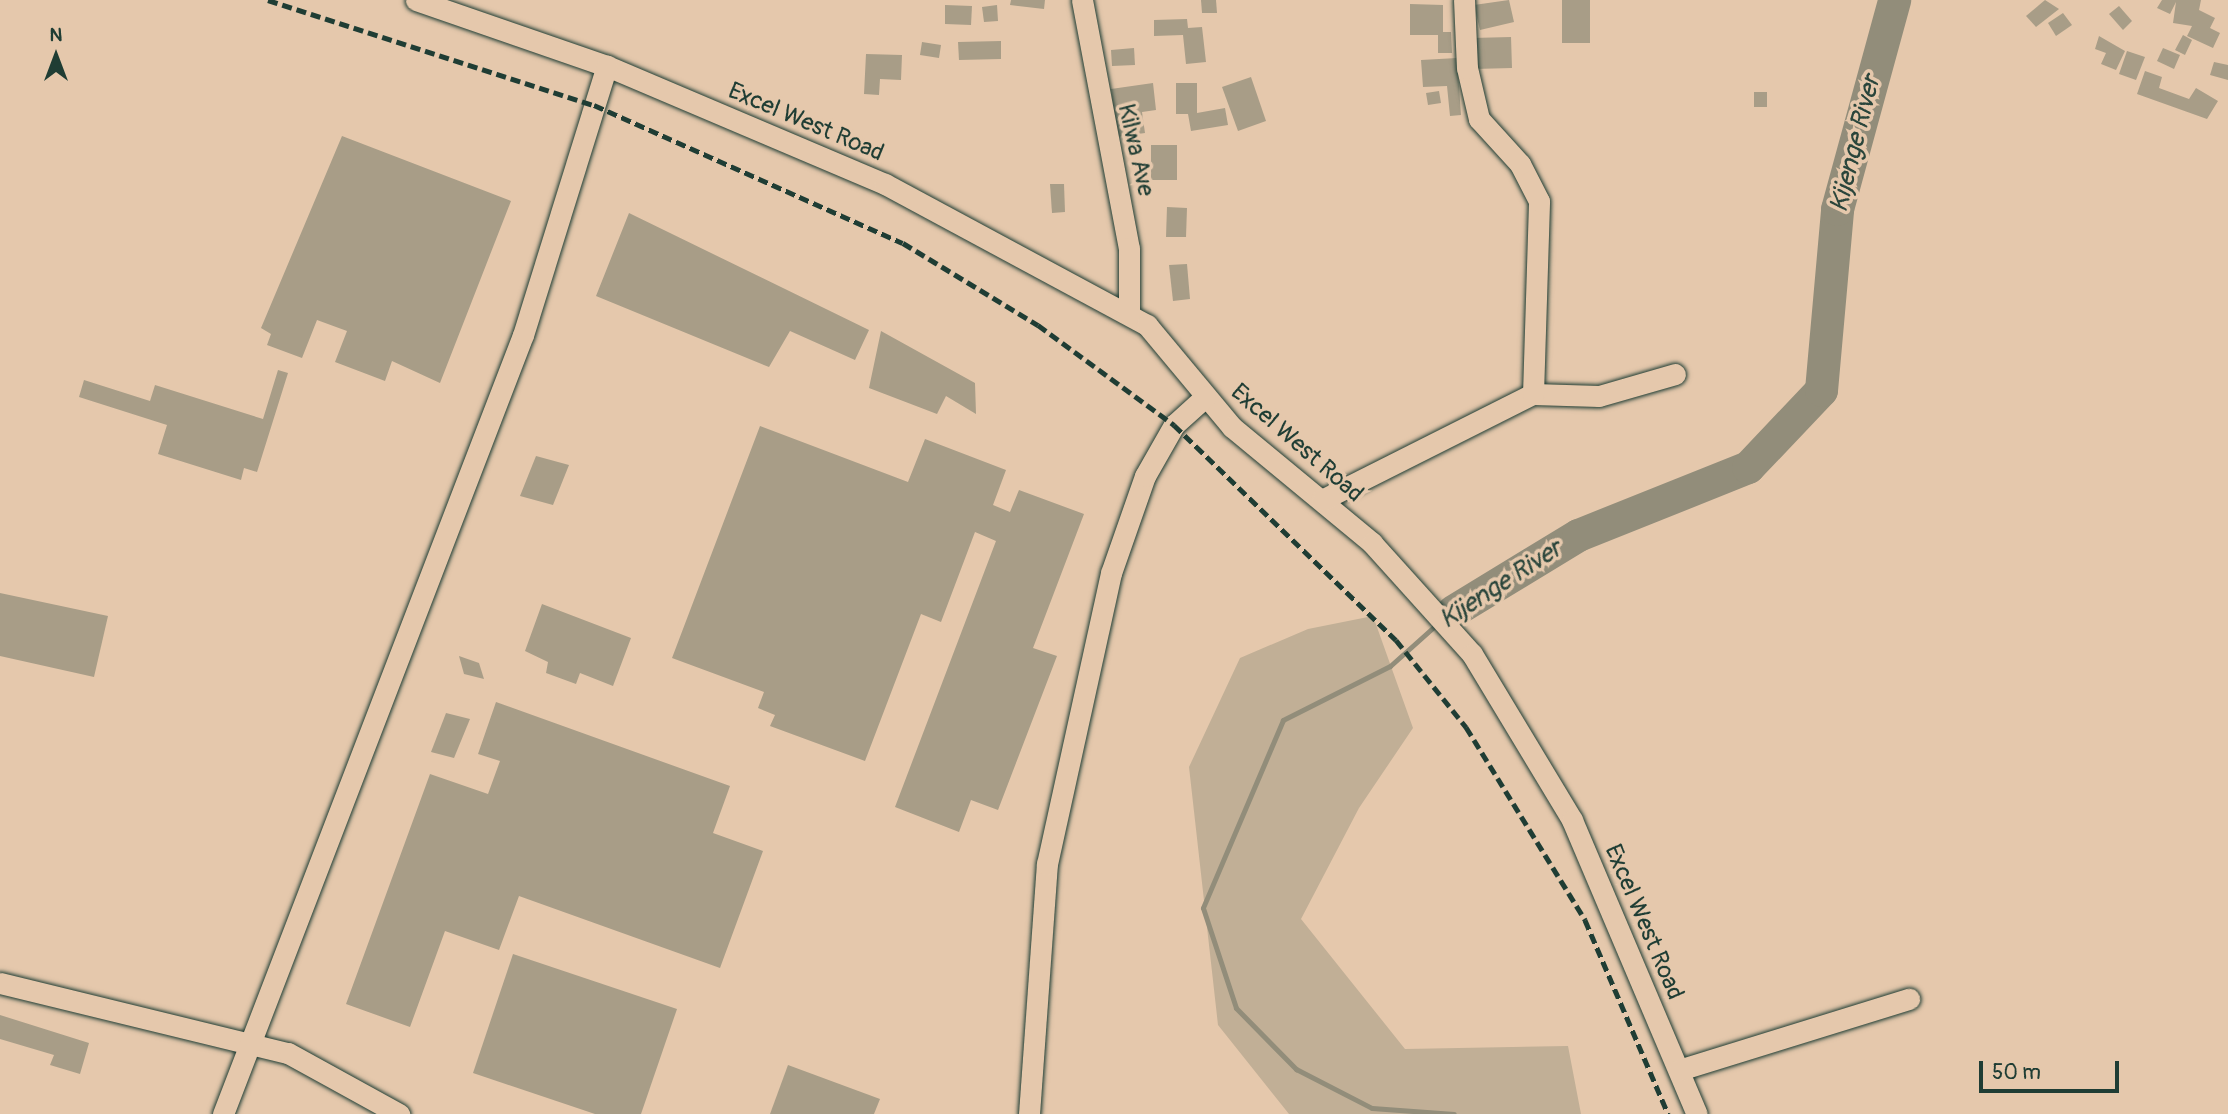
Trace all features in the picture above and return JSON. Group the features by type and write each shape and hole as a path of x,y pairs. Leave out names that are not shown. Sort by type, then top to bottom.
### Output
{"street":[{"name":"Excel West Road","path":"416,0 607,66 885,184 1010,256 1129,313 1164,342 1205,397 1322,499 1428,599 1472,654 1572,820 1697,1114"},
{"name":"Kilwa Ave","path":"1082,0 1129,248 1129,313"},
{"path":"1464,0 1472,102 1479,119 1520,164 1538,201 1533,394"},
{"path":"223,1114 247,1043 523,335 607,66"},
{"path":"1322,499 1533,394 1599,396 1675,374"},
{"path":"1029,1114 1047,864 1111,573 1145,476 1174,425 1205,397"},
{"path":"0,983 247,1043 317,1064 399,1114"},
{"path":"1679,1070 1909,999"}],"shaded area":[{"path":"1373,616 1413,728 1359,808 1301,919 1405,1049 1568,1046 1581,1114 1289,1114 1218,1025 1189,767 1240,658 1308,629"}],"building":[{"path":"1011,0 1045,0 1044,9 1010,5"},
{"path":"1201,0 1216,0 1217,13 1202,13"},
{"path":"1509,0 1514,22 1480,30 1474,5"},
{"path":"1562,0 1590,0 1590,43 1562,43"},
{"path":"2045,0 2059,9 2036,27 2026,16"},
{"path":"2162,0 2201,0 2199,10 2215,18 2210,28 2220,33 2213,48 2187,36 2192,26 2173,23 2176,2 2170,14 2157,8"},
{"path":"1410,4 1443,5 1443,32 1451,32 1452,53 1438,53 1438,35 1410,35"},
{"path":"945,5 972,6 971,25 945,24"},
{"path":"997,5 998,21 984,22 982,7"},
{"path":"2119,6 2132,21 2123,30 2109,14"},
{"path":"2063,13 2072,25 2056,36 2048,23"},
{"path":"1187,19 1188,28 1202,27 1206,62 1186,64 1183,35 1154,36 1154,20"},
{"path":"2183,35 2192,40 2185,55 2175,50"},
{"path":"2099,36 2125,51 2116,70 2101,64 2106,53 2095,49"},
{"path":"1511,37 1512,68 1474,69 1472,38"},
{"path":"1001,41 1001,59 959,60 958,42"},
{"path":"922,42 941,45 939,58 920,55"},
{"path":"1134,48 1135,65 1112,66 1111,50"},
{"path":"2163,48 2180,55 2174,69 2157,61"},
{"path":"2127,51 2145,57 2136,80 2119,74"},
{"path":"866,54 902,55 901,80 880,79 879,95 864,94"},
{"path":"1457,58 1461,115 1450,116 1447,86 1423,87 1421,60"},
{"path":"2214,62 2228,65 2228,80 2210,75"},
{"path":"2145,71 2162,77 2159,88 2189,99 2196,88 2218,101 2207,119 2137,94"},
{"path":"1251,77 1266,121 1238,131 1222,87"},
{"path":"1153,83 1156,110 1142,112 1145,133 1117,137 1111,89"},
{"path":"1176,83 1197,83 1197,113 1225,108 1228,125 1191,131 1188,114 1176,114"},
{"path":"1439,91 1441,103 1428,105 1426,93"},
{"path":"1754,92 1767,92 1767,107 1754,107"},
{"path":"342,136 511,201 440,383 392,361 385,381 335,362 347,331 317,320 302,358 267,345 271,334 261,328"},
{"path":"1151,145 1177,145 1177,180 1151,180"},
{"path":"1050,184 1064,184 1065,212 1052,213"},
{"path":"1167,207 1187,208 1186,237 1166,237"},
{"path":"629,213 869,330 855,360 790,331 769,367 596,296"},
{"path":"1187,264 1190,299 1173,301 1169,265"},
{"path":"881,331 975,383 976,414 946,396 937,414 869,388"},
{"path":"278,370 288,373 257,472 244,468 241,480 158,454 167,425 79,397 84,380 150,401 155,385 263,419"},
{"path":"760,426 908,482 925,439 1006,470 993,505 1010,512 1019,490 1084,514 1033,648 1057,656 998,810 971,800 959,832 895,807 996,541 975,532 941,622 921,614 865,761 770,726 775,715 758,708 764,692 672,658"},
{"path":"536,456 569,465 553,505 520,496"},
{"path":"0,593 108,616 94,677 0,656"},
{"path":"542,604 631,638 613,686 580,673 576,684 546,673 548,662 525,651"},
{"path":"459,656 479,663 484,679 464,674"},
{"path":"496,702 730,786 713,833 763,851 720,968 519,896 499,950 445,931 410,1027 346,1004 430,774 488,794 500,761 478,754"},
{"path":"446,713 470,719 454,758 431,752"},
{"path":"513,954 677,1009 641,1114 595,1114 473,1073"},
{"path":"0,1015 89,1043 80,1074 50,1065 54,1055 0,1039"},
{"path":"788,1065 880,1099 874,1114 770,1114"}],"waterway":[{"name":"Kijenge River","path":"1453,611 1578,535 1748,467 1821,390 1837,209 1894,0"},
{"name":"Kijenge River","path":"1437,624 1390,666 1283,720 1203,908 1236,1008 1296,1069 1372,1108 1454,1114"}],"railway":[{"path":"268,0 594,105 903,243 1038,325 1174,425 1396,640 1466,727 1585,920 1668,1114"}]}
